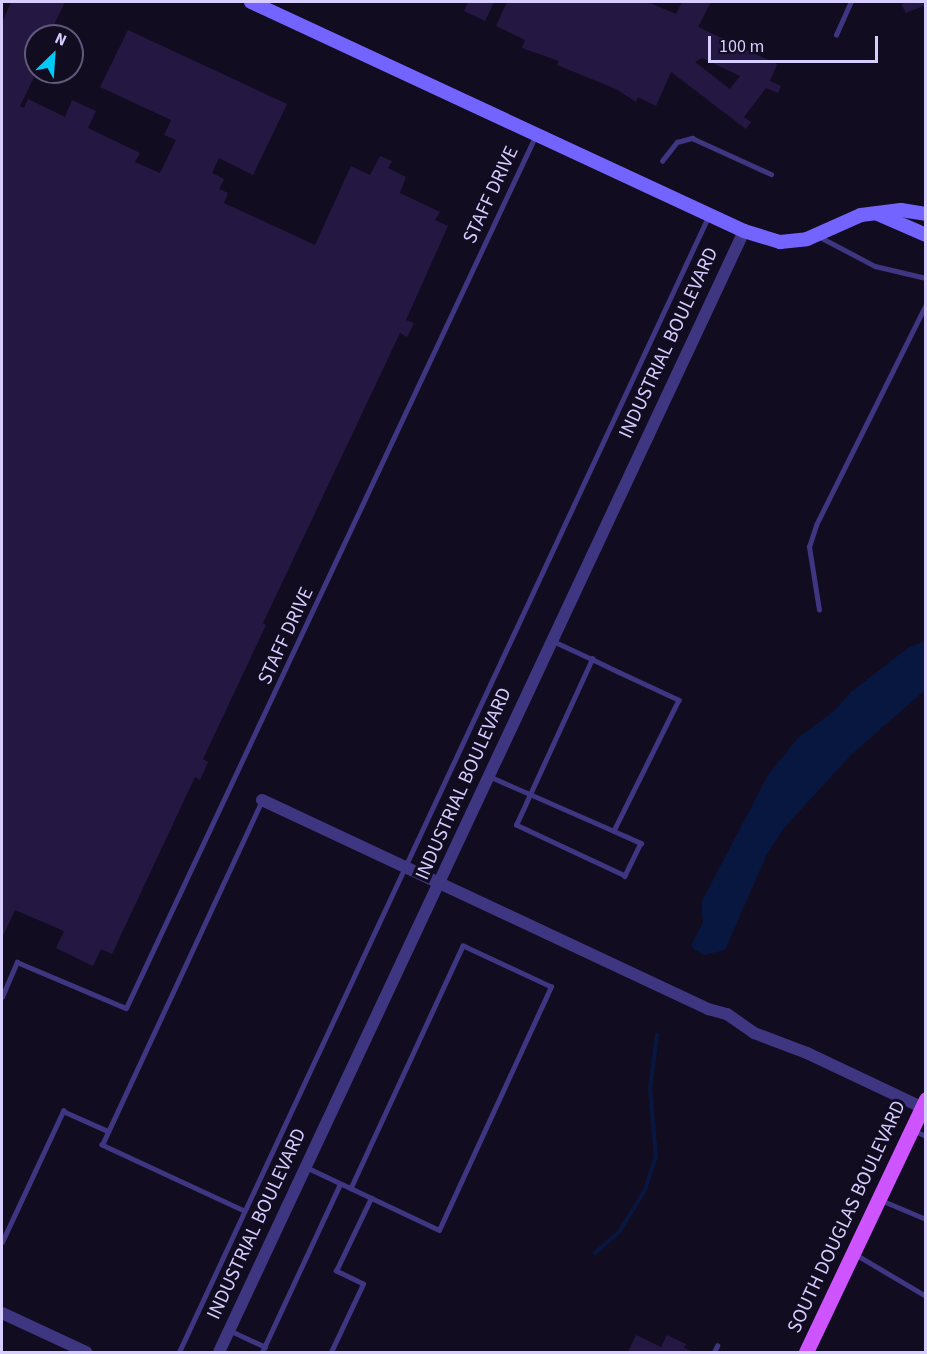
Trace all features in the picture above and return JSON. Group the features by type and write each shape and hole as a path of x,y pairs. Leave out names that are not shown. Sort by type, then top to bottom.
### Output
{"main road":[{"name":"INDUSTRIAL BOULEVARD","path":"251,2 744,231 780,242 817,234 861,215 901,210 926,214"},
{"path":"878,214 926,235"},
{"name":"SOUTH DOUGLAS BOULEVARD","path":"806,1353 924,1105"}],"street":[{"name":"INDUSTRIAL BOULEVARD","path":"219,1353 744,231"},
{"path":"260,805 408,860 440,883 708,1009 727,1014 754,1033 807,1053 924,1105"},
{"path":"2,1313 86,1353"}],"lane":[{"path":"836,35 851,2"},
{"name":"STAFF DRIVE","path":"2,997 17,962 126,1008 536,134"},
{"path":"662,161 677,142 692,138 771,174"},
{"path":"179,1353 709,214"},
{"path":"817,234 842,252 875,266 926,278"},
{"path":"819,610 809,547 816,525 926,304"},
{"path":"551,640 679,700 614,831"},
{"path":"489,776 531,794 641,843 626,876 516,825 531,794 592,659"},
{"path":"244,1211 102,1145 260,805"},
{"path":"306,1167 439,1230 551,987 464,946 351,1188"},
{"path":"2,1242 63,1111 108,1131"},
{"path":"911,1129 926,1136"},
{"path":"229,1330 263,1350 340,1184"},
{"path":"331,1353 363,1284 336,1271 370,1198"},
{"path":"878,1199 926,1219"},
{"path":"853,1253 926,1296"},
{"path":"714,1353 717,1346"}],"water":[{"path":"925,641 925,690 851,755 784,828 767,854 725,950 704,955 695,950 691,946 703,922 701,903 768,775 798,738 834,711 851,692 908,648"}],"building":[{"path":"11,2 65,2 54,24 24,24 24,84 31,84 20,106 24,108 28,99 65,117 72,100 96,111 88,128 140,153 135,162 160,173 176,140 164,135 171,120 100,87 128,30 287,104 253,175 219,158 212,173 224,179 219,189 228,193 224,203 315,245 351,166 370,175 380,156 392,161 388,168 406,177 400,193 440,212 435,220 448,226 406,320 414,323 407,337 400,333 263,623 266,625 203,759 208,762 200,780 195,777 112,954 101,949 93,966 56,948 64,931 15,910 2,938 2,23"},
{"path":"468,2 494,2 485,21 464,11"},
{"path":"507,2 648,2 676,14 682,2 711,2 698,27 777,64 770,81 781,86 778,93 766,88 744,117 751,122 746,129 671,72 656,106 638,97 636,102 616,89 557,65 559,61 522,48 525,40 496,26","holes":["702,58 740,76 730,89 695,62"]},
{"path":"926,2 926,5 906,13 901,4"},
{"path":"636,1335 661,1347 667,1335 686,1344 684,1348 693,1352 628,1352"}],"waterway":[{"path":"595,1253 619,1232 645,1190 656,1157 650,1089 657,1034"}]}
